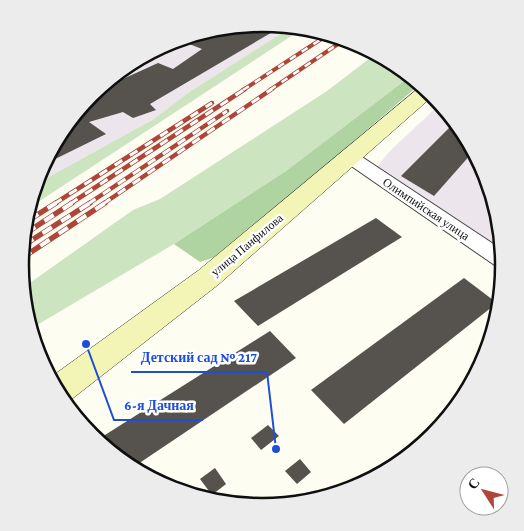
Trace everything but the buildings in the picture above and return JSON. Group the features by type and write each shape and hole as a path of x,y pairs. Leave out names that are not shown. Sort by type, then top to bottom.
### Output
{"main road":[{"name":"улица Панфилова","path":"63,387 209,276 421,95"}],"street":[{"name":"Олимпийская улица","path":"350,157 495,257"}],"shaded area":[{"path":"262,32 281,33 188,93 154,119 46,178 68,136 87,112 108,90 145,63 173,50 202,40 232,34"},
{"path":"434,109 456,136 471,162 487,205 495,248 387,177 377,167 389,152"}],"green space":[{"path":"281,33 294,34 38,202 46,178 154,119 188,93"},
{"path":"370,58 405,81 286,171 174,244 37,325 29,283 133,210 160,199 327,91"},
{"path":"405,81 415,89 221,255 200,262 174,244 286,171"}],"railway":[{"path":"243,90 320,40"},
{"path":"270,90 337,45"},
{"path":"70,204 245,89"},
{"path":"103,204 272,89"},
{"path":"54,204 212,103"},
{"path":"88,204 227,111"},
{"path":"34,217 56,203"},
{"path":"32,229 72,203"},
{"path":"30,241 90,203"},
{"path":"29,253 105,203"}],"place":[{"name":"6-я Дачная","path":"86,344"},
{"name":"Детский сад № 217","path":"276,449"}]}
